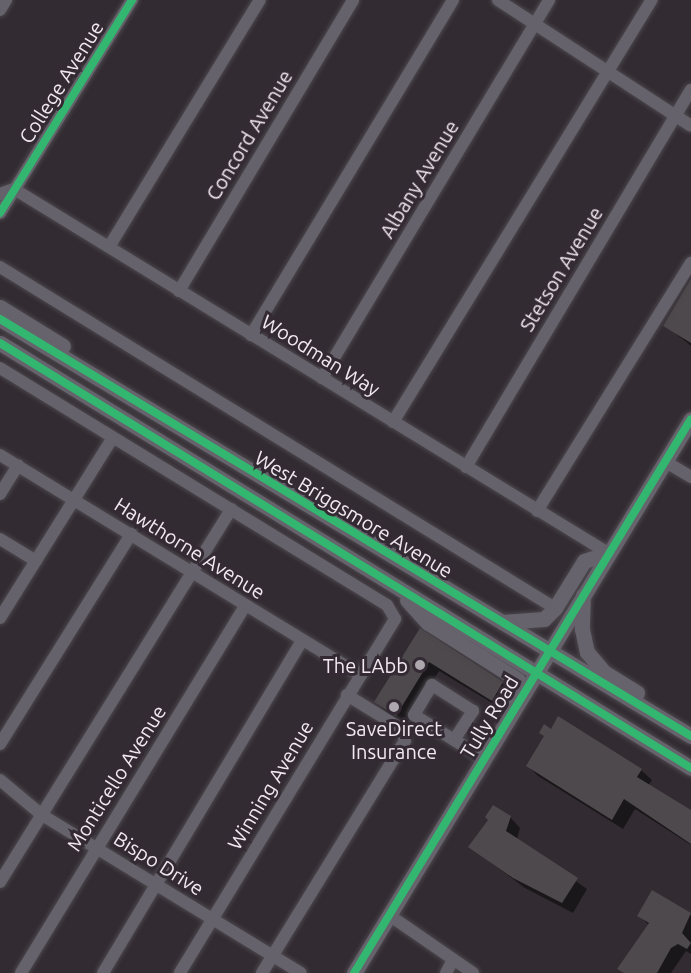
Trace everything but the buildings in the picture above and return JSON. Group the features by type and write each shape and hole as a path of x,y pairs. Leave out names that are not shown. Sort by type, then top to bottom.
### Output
{"main road":[{"path":"0,307 80,357 108,385"},
{"name":"West Briggsmore Avenue","path":"0,320 691,736"},
{"name":"West Briggsmore Avenue","path":"0,343 691,768"},
{"name":"Tully Road","path":"354,973 691,418"},
{"path":"500,622 544,619 555,608 585,561 608,553"},
{"path":"395,587 428,623 518,680 512,711"},
{"path":"583,594 584,644 594,662 603,672 691,726"}],"street":[{"path":"0,10 6,0"},
{"name":"College Avenue","path":"0,213 132,0"},
{"path":"109,247 260,0"},
{"name":"Concord Avenue","path":"179,291 353,0"},
{"path":"251,334 453,0"},
{"path":"498,0 691,126"},
{"name":"Albany Avenue","path":"322,378 549,0"},
{"path":"393,422 652,0"},
{"name":"Stetson Avenue","path":"466,467 691,90"},
{"path":"0,194 14,189"},
{"name":"Woodman Way","path":"14,189 608,553"},
{"path":"537,511 691,263"},
{"path":"0,267 555,608"},
{"path":"0,368 112,439 231,509 0,882"},
{"path":"0,618 112,439"},
{"name":"Hawthorne Avenue","path":"0,455 360,675"},
{"path":"666,462 691,477"},
{"path":"0,494 18,465"},
{"name":"Winning Avenue","path":"180,973 395,619 387,605 231,509"},
{"path":"0,744 131,534"},
{"path":"0,539 36,561"},
{"name":"Monticello Avenue","path":"21,973 246,605"},
{"path":"103,973 302,640"},
{"path":"454,740 473,711 432,686 414,715 454,740 484,758"},
{"path":"262,973 405,741 402,729 347,695"},
{"name":"Bispo Drive","path":"0,780 42,814 301,973"},
{"path":"389,915 473,973"},
{"path":"446,973 453,960"}],"cycle path":[{"path":"0,213 132,0"},
{"path":"0,319 691,736"},
{"path":"0,343 691,768"},
{"path":"354,973 691,419"}],"place":[{"name":"The LAbb","path":"420,665"},
{"name":"SaveDirect Insurance","path":"394,707"}]}
